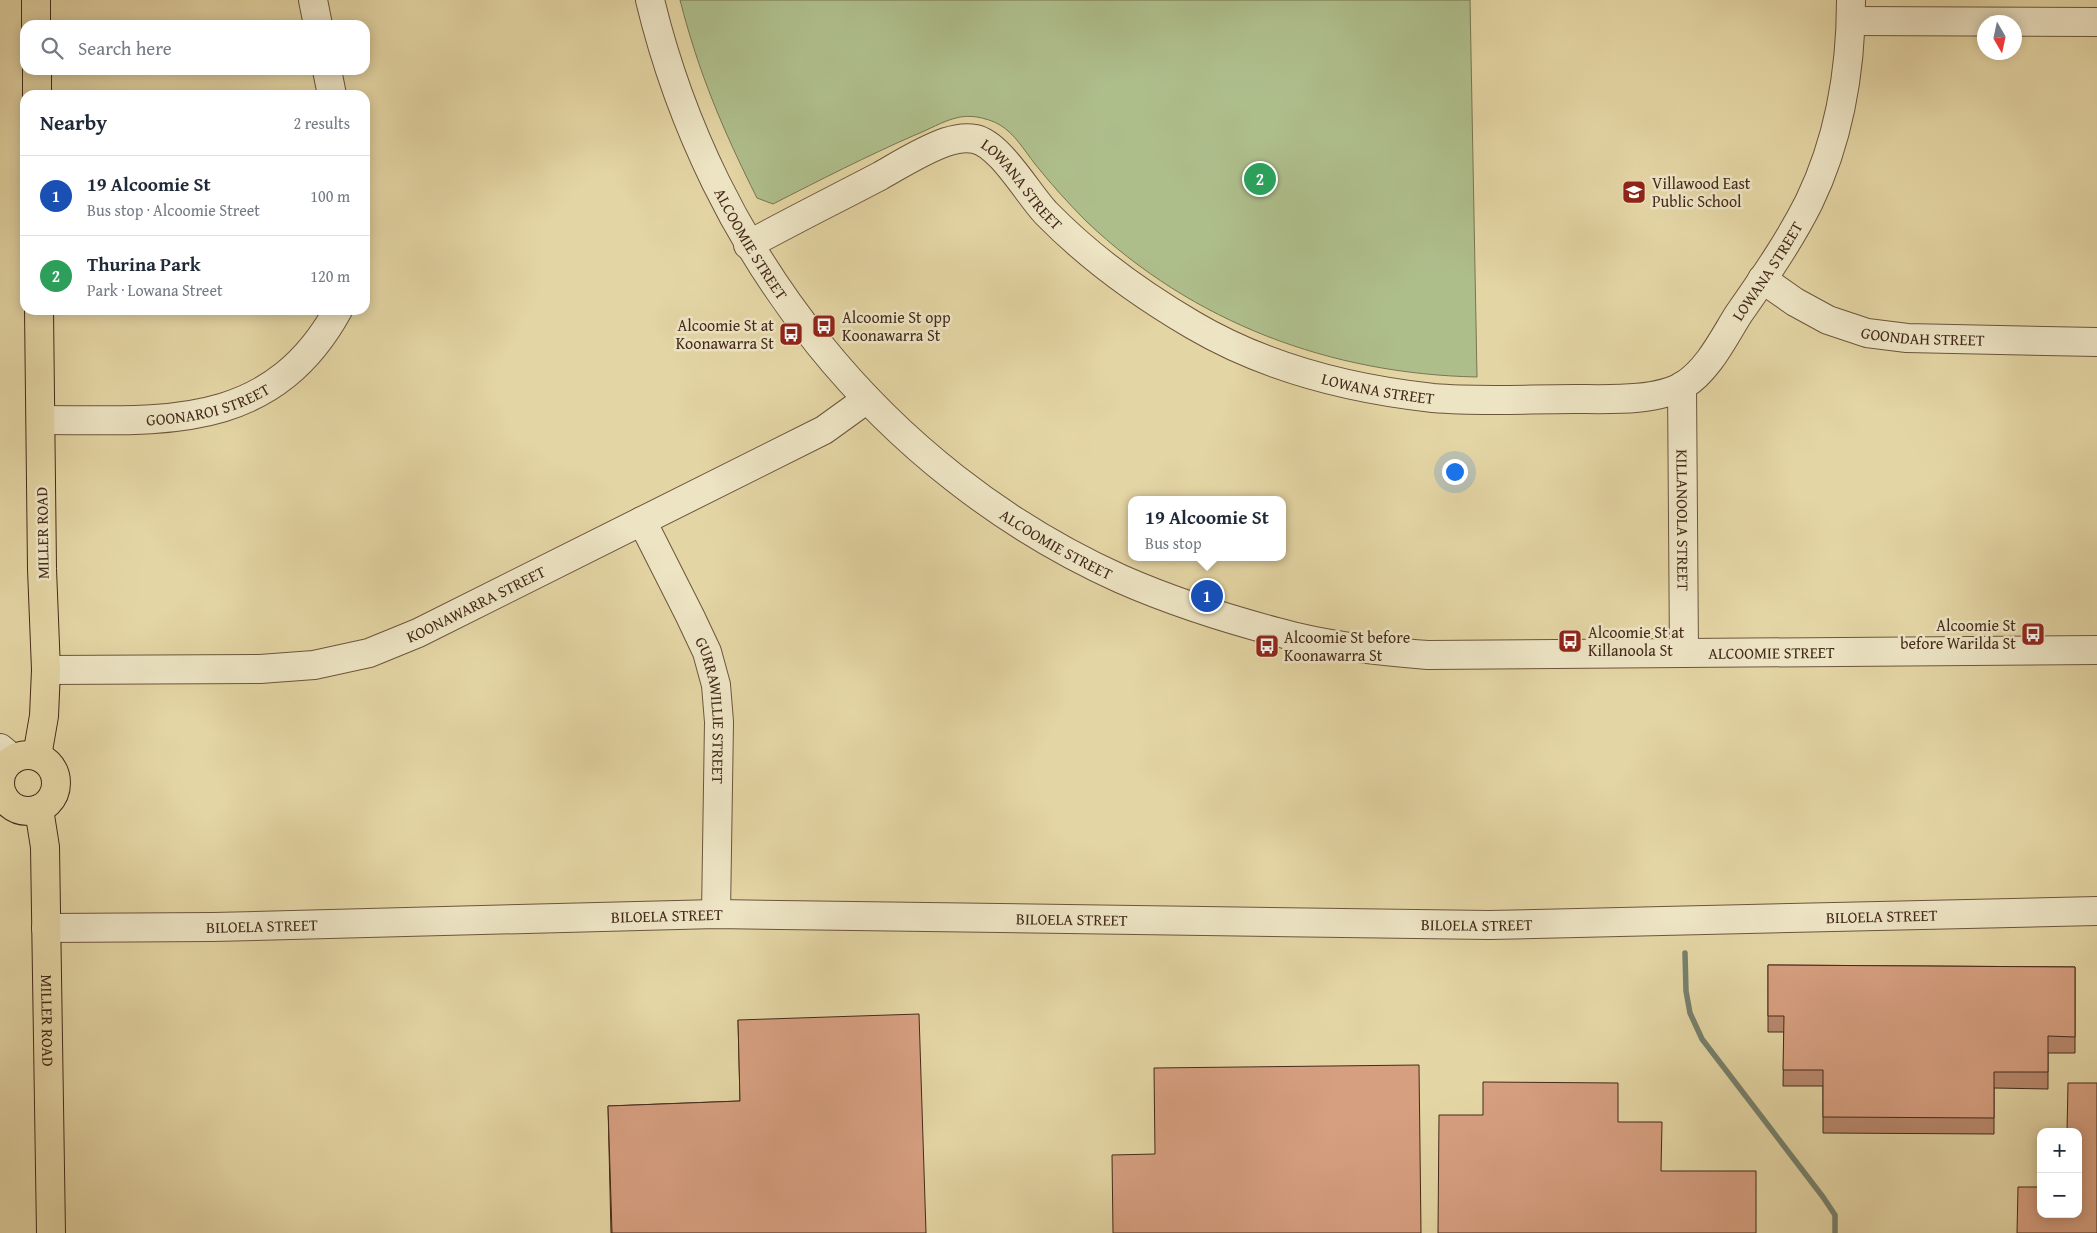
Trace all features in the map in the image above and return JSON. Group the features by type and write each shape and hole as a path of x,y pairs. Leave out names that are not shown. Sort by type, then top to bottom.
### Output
{"main road":[{"path":"36,0 36,20"},
{"path":"37,75 37,90"},
{"name":"MILLER ROAD","path":"17,754 44,716 46,670 40,315"},
{"path":"17,754 51,766 56,782 52,798 39,809 22,810 2,796 0,780 6,764 17,754"},
{"name":"MILLER ROAD","path":"39,809 45,847 51,1233"}],"street":[{"path":"313,0 317,20"},
{"name":"ALCOOMIE STREET","path":"650,0 659,39 680,106 726,207 748,245 790,308 866,399 953,475 1004,512 1069,552 1121,578 1206,611 1278,633 1323,643 1419,655 2097,650"},
{"path":"1851,10 2097,22"},
{"name":"LOWANA STREET","path":"748,245 930,149 964,138 978,139 990,146 1045,212 1119,276 1199,328 1247,352 1296,370 1344,383 1390,392 1464,399 1620,398 1663,393 1682,386 1708,361 1762,279 1808,203 1824,165 1844,86 1851,10"},
{"path":"328,75 331,90"},
{"name":"GOONDAH STREET","path":"1762,279 1795,302 1828,320 1867,333 1907,338 2097,342"},
{"name":"GOONAROI STREET","path":"41,420 146,420 200,414 250,399 290,372 324,336 335,315"},
{"name":"KILLANOOLA STREET","path":"1682,386 1684,653"},
{"name":"KOONAWARRA STREET","path":"46,670 260,669 314,665 369,653 418,634 824,430 866,399"},
{"name":"GURRAWILLIE STREET","path":"642,521 707,652 716,685 719,722 716,914"},
{"name":"BILOELA STREET","path":"46,928 213,927 716,914 1489,925 2097,911"}],"green space":[{"path":"680,0 1470,0 1477,377 1423,374 1369,366 1317,353 1267,336 1218,314 1172,288 1128,257 1086,221 1047,179 1010,133 998,124 982,118 972,116 958,117 946,121 861,160 773,204 757,198 733,149 713,101 695,53"}],"building":[{"path":"1768,965 2075,967 2075,1037 2048,1036 2048,1072 1994,1072 1994,1118 1823,1117 1823,1070 1783,1070 1784,1016 1768,1016"},
{"path":"919,1014 926,1233 612,1233 608,1106 740,1101 738,1020"},
{"path":"1419,1065 1421,1233 1113,1233 1112,1155 1155,1154 1154,1068"},
{"path":"1483,1082 1618,1083 1618,1122 1662,1122 1661,1171 1756,1171 1756,1233 1438,1233 1439,1115 1483,1115"},
{"path":"2068,1083 2097,1083 2097,1233 2017,1233 2018,1187 2037,1187 2037,1218 2082,1218 2082,1128 2067,1128"}],"waterway":[{"path":"1685,953 1686,991 1690,1013 1702,1039 1823,1197 1835,1215 1835,1233"}],"place":[{"name":"Thurina Park","path":"1260,179"},
{"name":"Villawood East Public School","path":"1634,192"},
{"name":"Alcoomie St opp Koonawarra St","path":"824,326"},
{"name":"Alcoomie St at Koonawarra St","path":"791,334"},
{"name":"19 Alcoomie St","path":"1207,596"},
{"name":"Alcoomie St before Warilda St","path":"2033,634"},
{"name":"Alcoomie St at Killanoola St","path":"1570,641"},
{"name":"Alcoomie St before Koonawarra St","path":"1267,646"}]}
